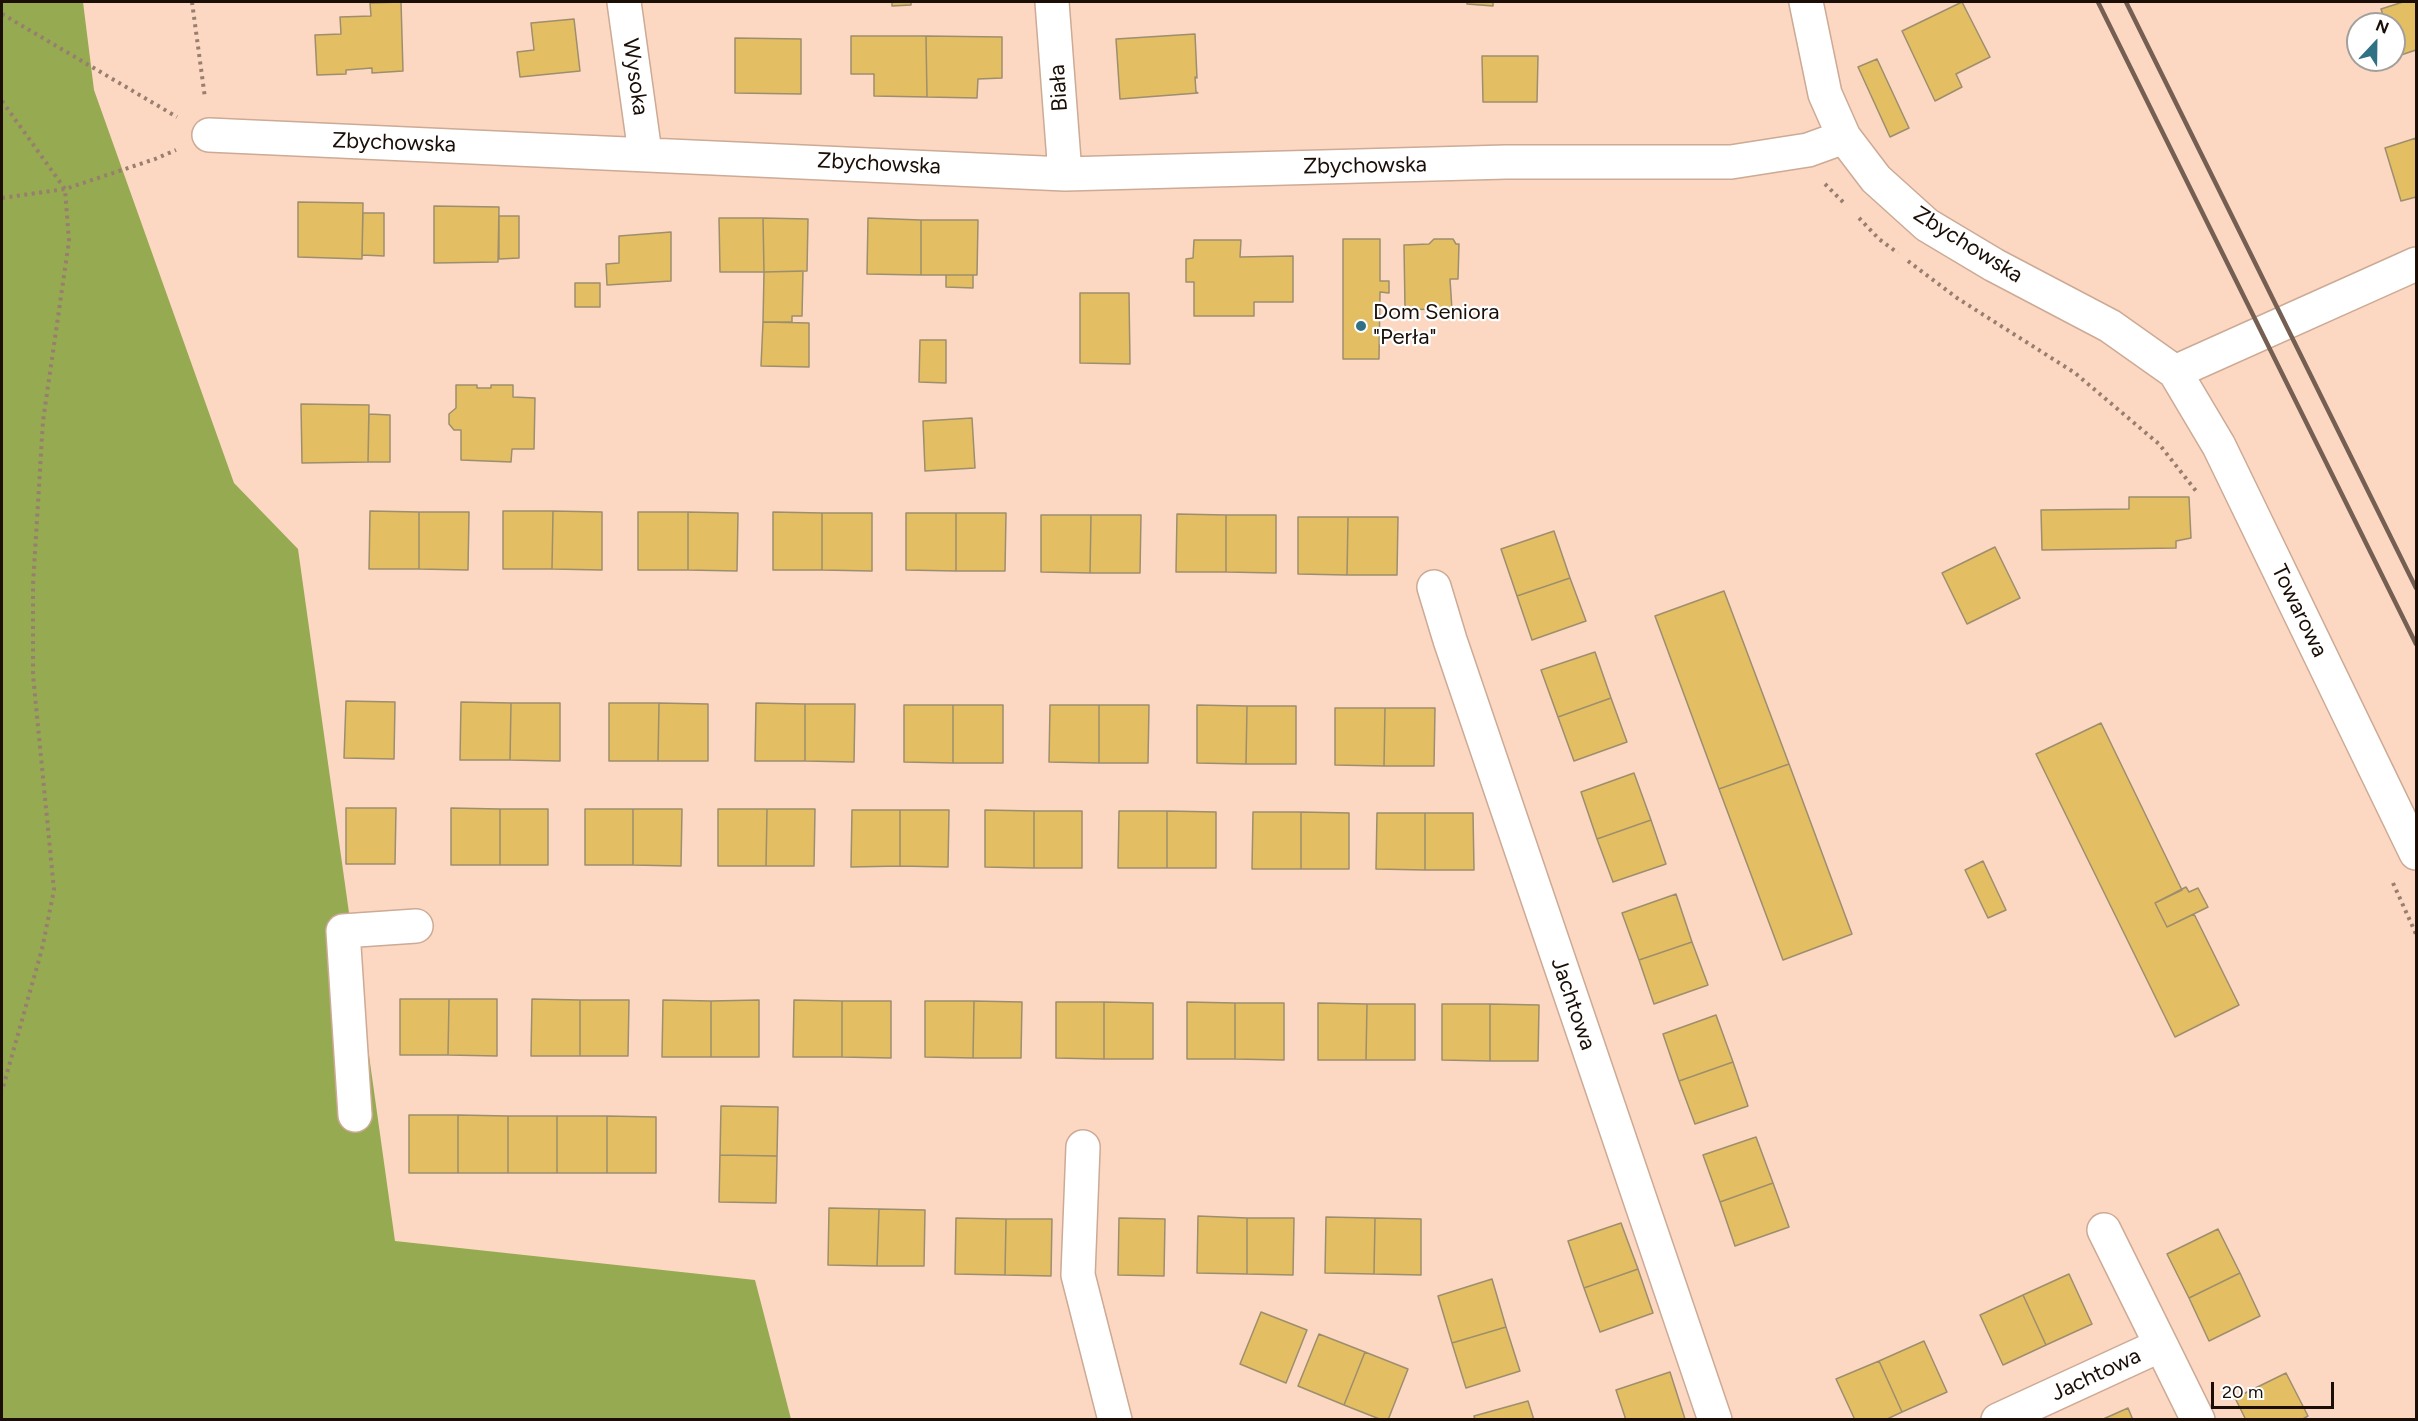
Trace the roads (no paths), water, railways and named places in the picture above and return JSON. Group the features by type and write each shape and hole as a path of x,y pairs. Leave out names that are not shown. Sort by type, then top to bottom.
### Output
{"street":[{"name":"Wysoka","path":"624,2 645,153"},
{"name":"Biała","path":"1052,2 1065,174"},
{"path":"1806,2 1825,94 1844,137"},
{"name":"Zbychowska","path":"209,135 645,153 1065,174 1506,162 1731,162 1808,150 1844,137 1876,179 1927,225 1994,266 2110,326 2175,372"},
{"path":"2175,372 2416,264"},
{"name":"Towarowa","path":"2175,372 2219,446 2416,853"},
{"name":"Jachtowa","path":"1434,587 1715,1419"},
{"path":"355,1116 343,931 416,926"},
{"path":"1083,1147 1078,1275 1115,1419"},
{"name":"Jachtowa","path":"2104,1230 2198,1419"},
{"name":"Jachtowa","path":"1998,1419 2161,1345"}],"railway":[{"path":"2098,2 2416,644"},
{"path":"2126,2 2416,588"}],"place":[{"name":"Dom Seniora \"Perła\"","path":"1361,326"}]}
